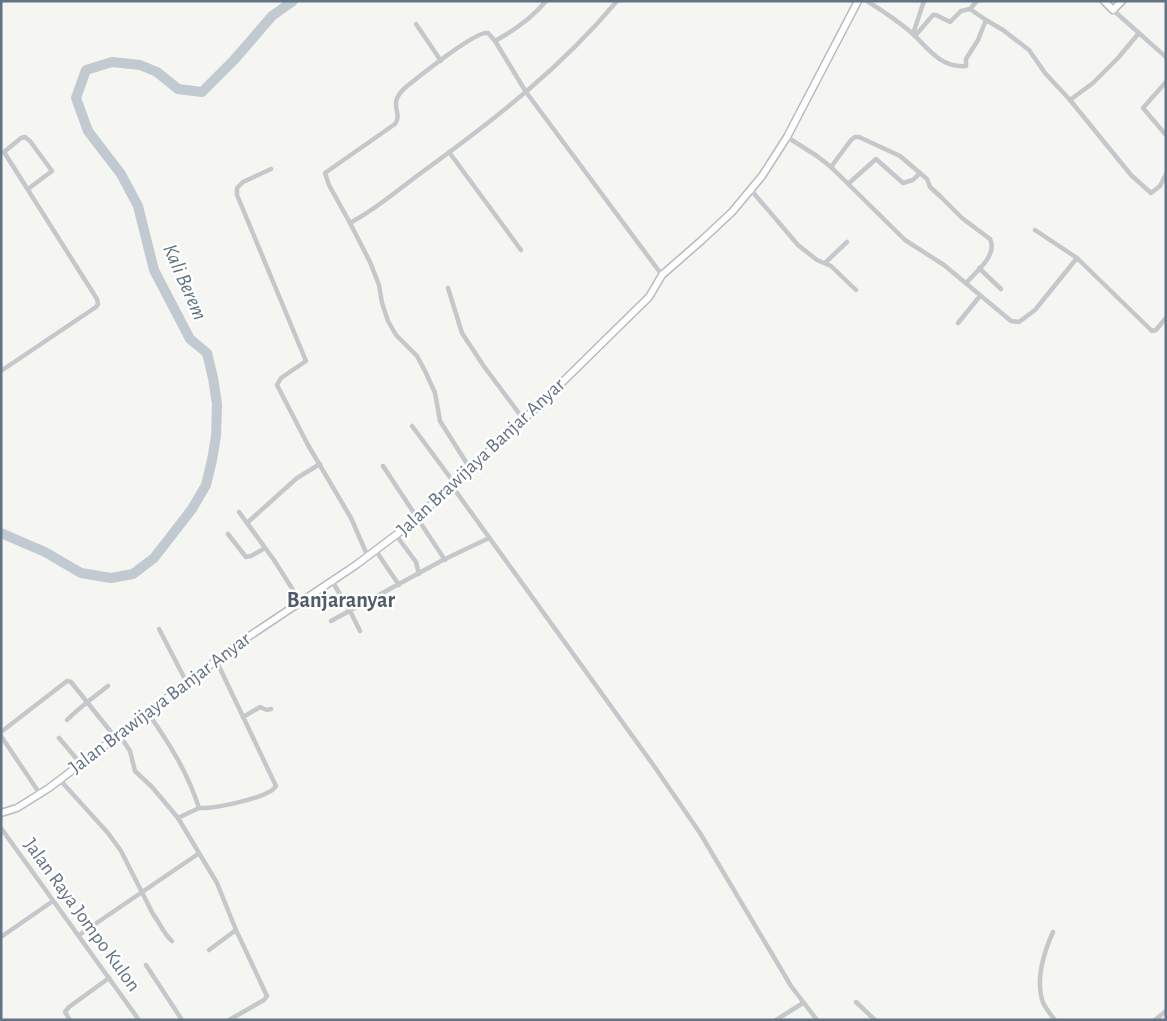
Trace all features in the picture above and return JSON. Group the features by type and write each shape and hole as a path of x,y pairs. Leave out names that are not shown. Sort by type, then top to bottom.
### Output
{"street":[{"path":"495,40 533,16 546,1"},
{"path":"350,224 449,152 526,92 582,41 617,1"},
{"name":"Jalan Brawijaya Banjar Anyar","path":"1,813 17,808 40,794 216,660 376,551 416,519 524,420 649,298 662,275 738,206 751,190 787,137 858,1"},
{"path":"868,1 914,35 928,50 944,62 958,66 966,66 966,59 978,40 986,20"},
{"path":"914,35 924,1"},
{"path":"914,35 935,14 950,22 961,11 970,9 977,1"},
{"path":"1104,1 1166,57"},
{"path":"1113,10 1122,1"},
{"path":"970,9 1004,30 1029,50 1045,73 1070,100 1131,175 1146,190 1151,193 1155,191 1166,174"},
{"path":"416,24 441,60"},
{"path":"471,470 440,422 435,393 417,356 396,335 388,321 379,285 373,270 325,174 395,124 398,120 395,100 398,94 441,60 482,32 488,33 495,40 526,92 662,275"},
{"path":"1070,100 1093,83 1139,33"},
{"path":"1166,82 1143,108 1166,136"},
{"path":"1,371 98,304 97,299 28,189 3,153 21,138 25,137 30,140 52,170 52,172 28,189"},
{"path":"787,137 817,156 830,167 905,240 944,264 1011,321 1019,322 1036,310 1077,258"},
{"path":"830,167 851,140 859,137 893,151 920,173 927,179 930,187 962,218 990,239 992,247 987,260 966,283"},
{"path":"449,152 521,250"},
{"path":"848,184 876,159 903,182 913,180 920,173"},
{"path":"270,169 243,182 237,188 237,192 306,361 281,378 277,385 308,445 351,518 368,557"},
{"path":"751,190 798,245 817,260 831,266 856,290"},
{"path":"1035,230 1077,258 1152,331 1156,330 1165,319"},
{"path":"825,263 848,242"},
{"path":"979,268 1001,289"},
{"path":"448,288 462,333 524,420"},
{"path":"958,323 980,296"},
{"path":"412,426 700,833 791,986 817,1020"},
{"path":"247,523 297,478 320,464"},
{"path":"383,466 416,519 430,536 445,560"},
{"path":"239,512 300,601"},
{"path":"228,534 246,557 265,548"},
{"path":"396,535 416,562 419,574"},
{"path":"331,621 490,538"},
{"path":"376,551 398,585"},
{"path":"332,581 360,632"},
{"path":"159,629 187,683"},
{"path":"178,818 198,808 234,804 271,792 275,790 276,786 216,660"},
{"path":"40,794 1,734 67,681 71,682 130,751 135,771 152,787 178,818 217,883 236,930 267,996 264,1000 230,1020"},
{"path":"67,720 83,704 108,686"},
{"path":"243,716 260,707 266,710 270,709"},
{"path":"148,712 173,749 184,770 193,790 198,808"},
{"path":"59,738 81,764"},
{"path":"60,780 108,833 121,851 153,914 172,941"},
{"name":"Jalan Raya Jompo Kulon","path":"1,828 109,978 136,1019"},
{"path":"78,935 198,854"},
{"path":"1,937 53,901"},
{"path":"209,950 236,930"},
{"path":"1053,932 1042,966 1041,991 1042,1001 1055,1020"},
{"path":"146,965 182,1020"},
{"path":"70,1020 65,1012 69,1007 109,978"},
{"path":"856,1002 875,1020"},
{"path":"776,1020 803,1003"},
{"path":"1155,1020 1166,1011"}],"waterway":[{"name":"Kali Berem","path":"1,533 45,552 81,573 111,578 133,574 154,558 192,509 206,485 216,436 217,404 207,353 190,339 154,270 138,206 121,174 88,131 76,98 86,70 112,62 140,65 157,72 178,89 202,92 234,60 272,16 293,1"}],"district":[{"name":"Banjaranyar","path":"341,600"}]}
